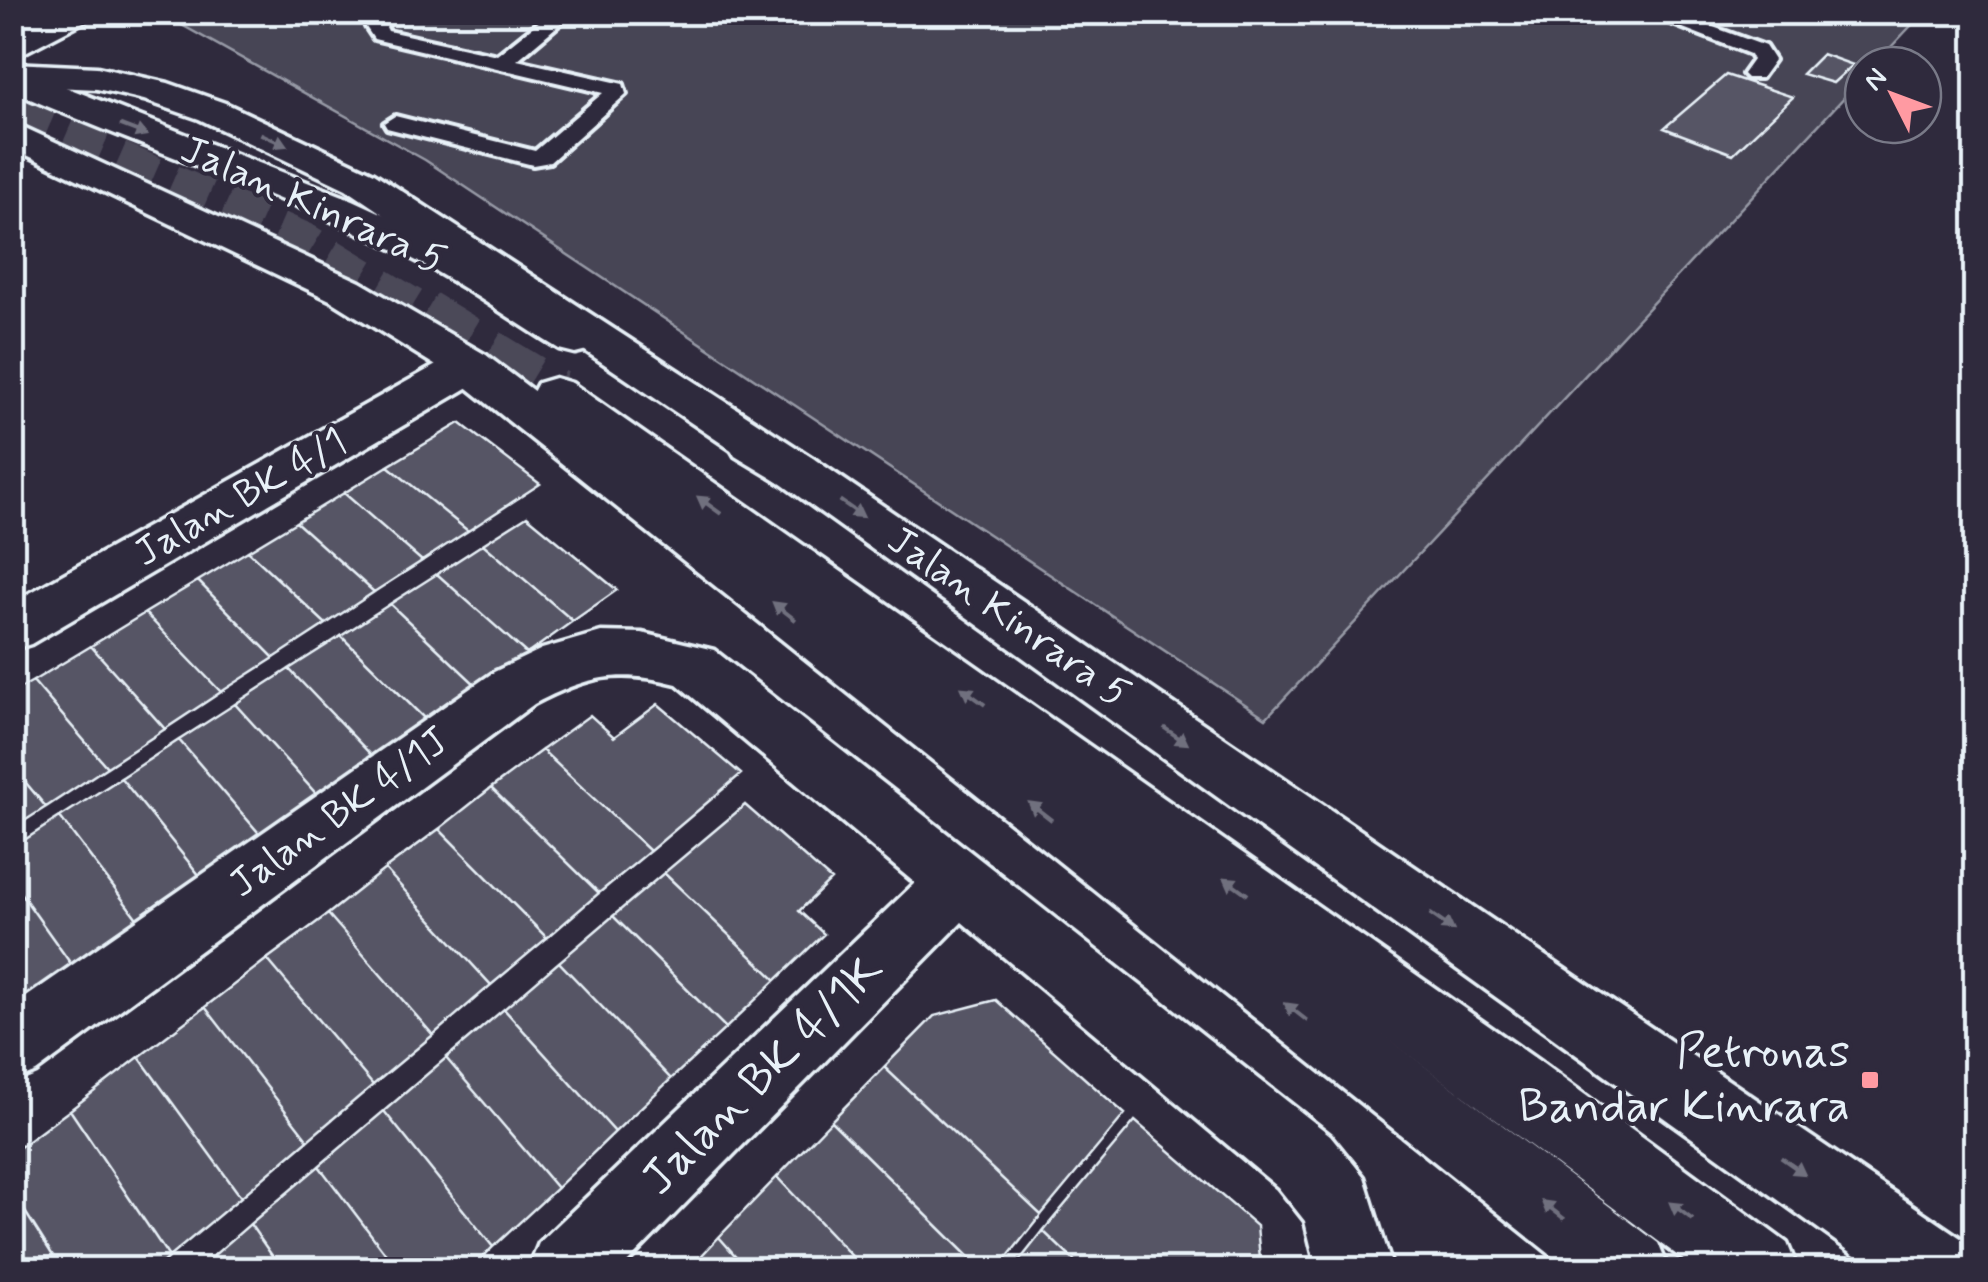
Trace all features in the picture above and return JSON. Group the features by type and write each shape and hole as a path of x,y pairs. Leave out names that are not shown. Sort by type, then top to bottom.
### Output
{"main road":[{"path":"12,23 38,12"},
{"path":"12,49 77,12"},
{"name":"Jalan Kinrara 5","path":"12,76 118,124 339,209 426,250 798,471 1941,1270"},
{"name":"Jalan Kinrara 5","path":"12,132 344,290 470,366 1630,1270"},
{"name":"Jalan BK 4/1","path":"12,629 470,366"},
{"path":"555,394 1514,1086 1760,1270"},
{"name":"Jalan BK 4/1J","path":"12,1048 514,688 560,663 603,651 648,653 694,666 961,880"},
{"path":"961,880 1304,1162 1338,1203 1356,1265"},
{"name":"Jalan BK 4/1K","path":"566,1270 961,880"}],"lane":[{"path":"389,12 376,27 382,34 607,84 615,89 615,94 542,156 533,158 395,123"},
{"path":"504,61 564,12"},
{"path":"1652,12 1758,50 1764,60 1754,74"}],"shaded area":[{"path":"184,12 1923,13 1893,45 1843,45 1843,98 1266,718 425,160 171,19"}],"building":[{"path":"1822,54 1843,61 1843,74 1833,83 1802,74"},
{"path":"1726,75 1793,97 1733,154 1664,128"},
{"path":"460,423 540,484 468,531 388,466"},
{"path":"388,466 468,531 422,561 344,493"},
{"path":"344,493 422,561 374,592 296,522"},
{"path":"527,516 617,590 573,621 483,544"},
{"path":"296,522 374,592 326,624 248,551"},
{"path":"483,544 573,621 527,654 437,574"},
{"path":"248,551 326,624 274,658 198,581"},
{"path":"437,574 527,654 479,688 390,604"},
{"path":"198,581 274,658 221,692 145,613"},
{"path":"390,604 479,688 429,723 341,636"},
{"path":"145,613 221,692 165,729 91,646"},
{"path":"341,636 429,723 376,760 289,669"},
{"path":"91,646 165,729 107,767 33,681"},
{"path":"289,669 376,760 321,799 235,704"},
{"path":"33,681 107,767 46,807 12,766 12,693"},
{"path":"235,704 321,799 264,839 179,740"},
{"path":"658,704 741,774 650,851 542,750 590,715 614,737"},
{"path":"179,740 264,839 204,881 121,778"},
{"path":"542,750 650,851 599,893 491,788"},
{"path":"12,766 46,807 12,829"},
{"path":"121,778 204,881 142,925 60,817"},
{"path":"491,788 599,893 547,938 439,829"},
{"path":"745,805 831,880 799,911 824,934 776,980 664,873"},
{"path":"60,817 142,925 76,971 12,881 12,848"},
{"path":"439,829 547,938 491,985 385,869"},
{"path":"385,869 491,985 433,1035 328,914"},
{"path":"664,873 776,980 726,1028 613,916"},
{"path":"12,881 76,971 12,1016"},
{"path":"328,914 433,1035 373,1085 267,959"},
{"path":"613,916 726,1028 671,1079 559,962"},
{"path":"267,959 373,1085 308,1140 205,1007"},
{"path":"559,962 671,1079 615,1132 504,1009"},
{"path":"996,1000 1125,1114 1041,1215 884,1067 934,1016"},
{"path":"205,1007 308,1140 241,1197 139,1057"},
{"path":"504,1009 615,1132 557,1188 446,1058"},
{"path":"139,1057 241,1197 169,1257 70,1110"},
{"path":"446,1058 557,1188 493,1247 384,1111"},
{"path":"884,1067 1041,1215 997,1270 982,1270 831,1121"},
{"path":"70,1110 169,1257 154,1270 62,1270 12,1191 12,1153"},
{"path":"384,1111 493,1247 470,1270 398,1270 319,1166"},
{"path":"831,1121 982,1270 865,1270 777,1177"},
{"path":"1135,1121 1257,1226 1261,1270 1084,1270 1043,1231"},
{"path":"319,1166 398,1270 282,1270 250,1224"},
{"path":"777,1177 865,1270 748,1270 719,1237"},
{"path":"12,1191 62,1270 12,1270"},
{"path":"250,1224 282,1270 197,1270"},
{"path":"1043,1231 1084,1270 1012,1270"},
{"path":"719,1237 748,1270 688,1270"}],"tunnel":[{"path":"12,114 302,241 428,317"},
{"path":"424,315 555,394"}],"place":[{"name":"Petronas Bandar Kinrara","path":"1870,1080"}]}
